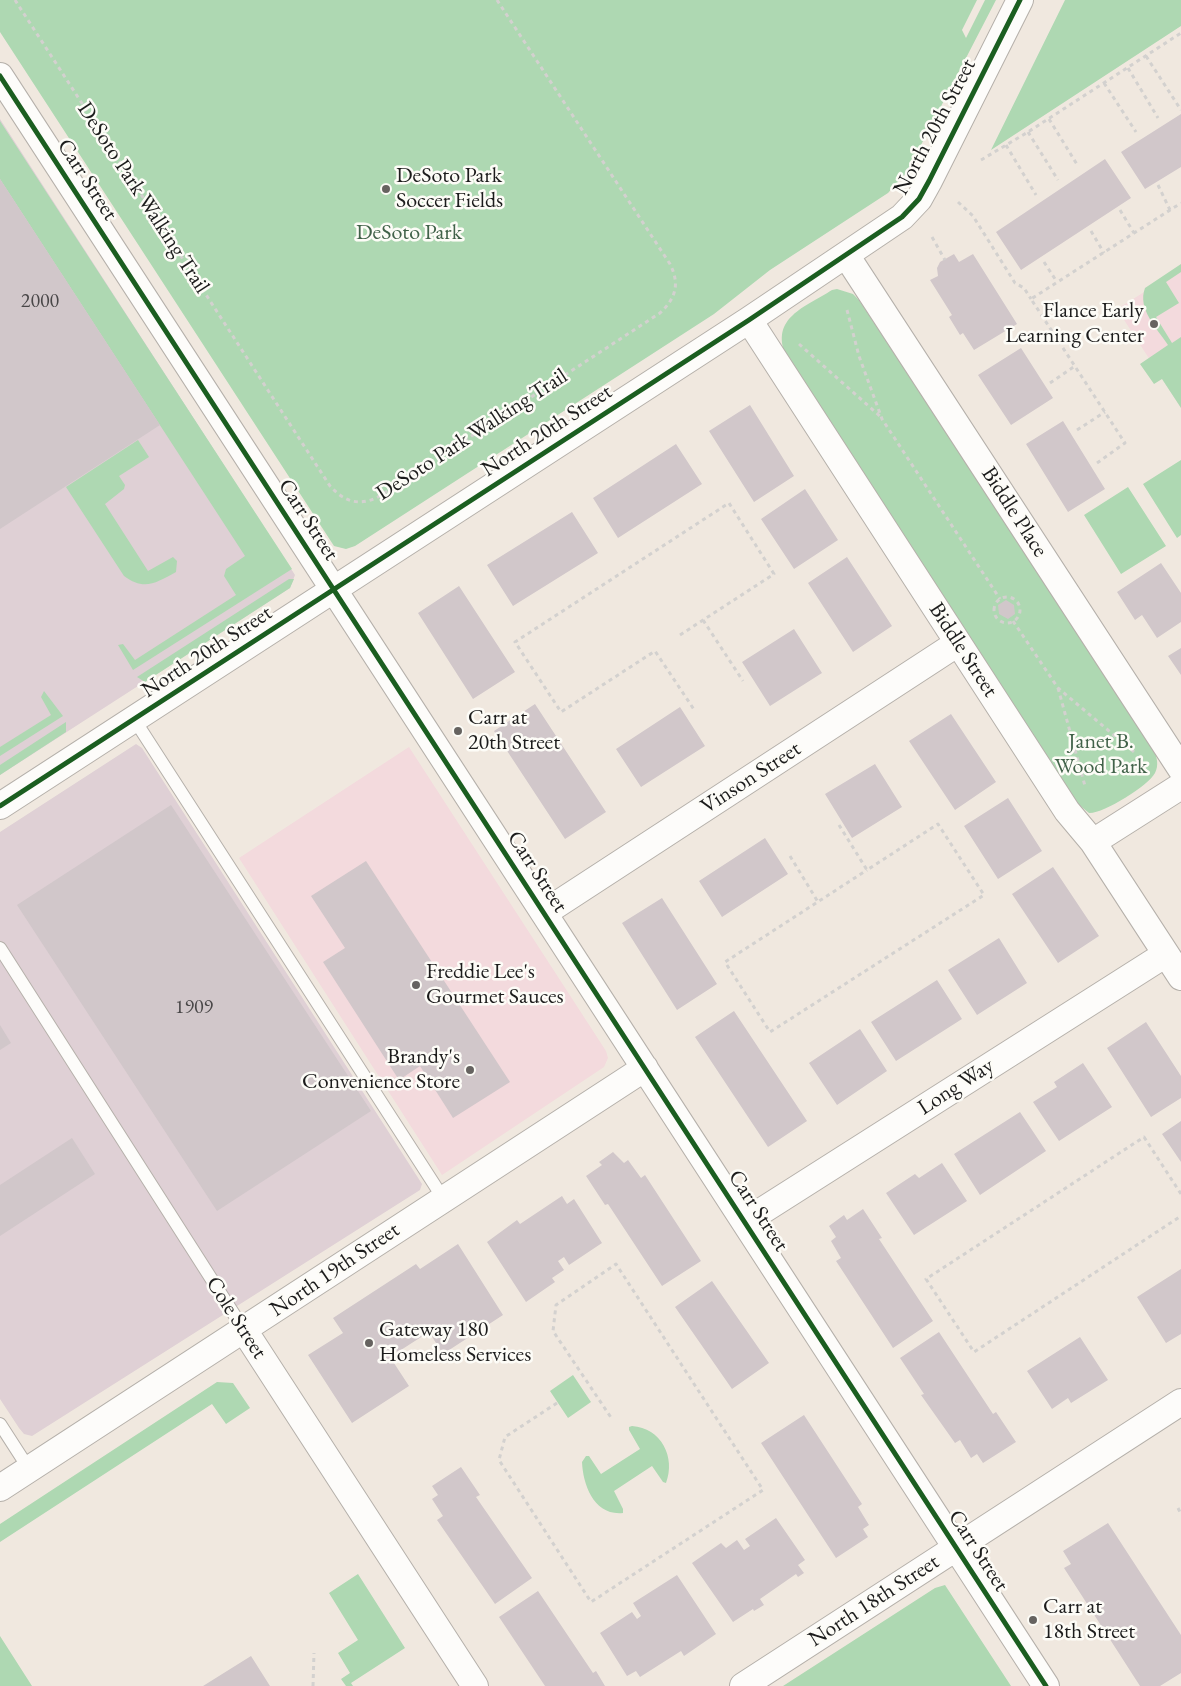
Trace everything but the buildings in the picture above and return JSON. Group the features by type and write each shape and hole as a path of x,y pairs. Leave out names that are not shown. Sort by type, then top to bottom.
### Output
{"street":[{"name":"North 20th Street","path":"0,806 749,320 902,217 919,199 1020,0"},
{"name":"Carr Street","path":"0,76 1046,1686"},
{"name":"Biddle Place","path":"846,255 1181,769"},
{"name":"Biddle Street","path":"749,320 1067,811 1094,842 1181,977"},
{"name":"Vinson Street","path":"544,913 958,643"},
{"path":"1094,842 1181,786"},
{"name":"Long Way","path":"746,1222 1166,954"},
{"name":"North 19th Street","path":"0,1488 645,1068"},
{"name":"Cole Street","path":"244,1330 475,1686"},
{"name":"North 18th Street","path":"743,1686 1181,1402"}],"lane":[{"path":"134,718 443,1198"},
{"name":"Cole Street","path":"0,948 244,1330"},
{"path":"0,1424 29,1469"}],"path":[{"path":"981,160 1028,132 1181,33"},
{"path":"1146,56 1181,110"},
{"path":"1128,68 1158,118"},
{"path":"1104,83 1136,132"},
{"path":"1049,118 1078,166"},
{"path":"1028,132 1058,180"},
{"path":"1006,144 1036,195"},
{"path":"1158,186 1170,210"},
{"path":"958,202 973,216 1015,283 1024,288 1031,298 1125,444 1098,462"},
{"path":"1031,298 1181,203"},
{"path":"1120,210 1134,233"},
{"path":"1090,231 1104,252"},
{"path":"932,237 945,260"},
{"path":"1044,262 1057,282"},
{"path":"845,305 859,356 882,419 1000,599"},
{"path":"794,339 882,419"},
{"path":"1050,384 1075,366"},
{"path":"1077,430 1105,412"},
{"path":"680,635 774,574 729,503 515,642 561,712 655,651 695,712"},
{"path":"1008,597 1017,602 1019,614 1013,621 1004,622 996,617 994,606 1000,599 1008,597"},
{"path":"703,620 743,681"},
{"path":"1013,621 1058,688 1136,753"},
{"path":"1058,688 1086,791"},
{"path":"938,824 984,894 770,1032 725,962 867,870 938,824"},
{"path":"838,825 867,870"},
{"path":"790,856 818,902"},
{"path":"1181,1194 1144,1137 926,1279 974,1352 1181,1216"},
{"path":"557,1403 505,1438 499,1460 591,1602 763,1490 616,1264 556,1305 553,1331 612,1419"},
{"path":"1178,1508 1181,1514"},
{"path":"313,1686 314,1653"}],"shaded area":[{"path":"0,119 295,575 290,588 0,775"},
{"name":"Flance Early Learning Center","path":"1181,269 1181,408 1117,309"},
{"path":"136,744 142,748 422,1184 420,1190 32,1436 24,1434 0,1399 0,832"},
{"path":"409,747 606,1051 608,1058 604,1067 442,1175 239,858"}],"green space":[{"name":"DeSoto Park","path":"0,0 977,0 962,30 966,38 985,0 996,0 907,172 888,193 770,270 714,314 355,546 346,549 334,546 0,32"},
{"path":"1065,0 1181,0 1181,26 991,150"},
{"path":"0,121 292,569 133,670 118,645 123,644 135,660 236,595 224,576 226,569 245,556 0,179"},
{"path":"1181,264 1181,272 1166,282 1179,303 1156,317 1172,343 1181,337 1181,408 1162,379 1154,384 1140,364 1168,345 1146,311 1143,296 1145,288"},
{"name":"Janet B. Wood Park","path":"837,289 853,294 859,300 1154,750 1157,761 1155,773 1135,792 1114,804 1089,813 1078,804 786,356 782,343 786,323 801,308"},
{"path":"138,440 149,457 119,476 125,485 124,489 105,504 148,571 173,557 177,561 176,572 150,584 131,581 124,576 66,487"},
{"path":"1181,460 1181,535 1177,538 1143,484"},
{"path":"1128,487 1166,546 1121,574 1084,515"},
{"path":"289,579 294,579 290,588 145,682 137,677"},
{"path":"44,691 63,716 0,756 0,747 51,715 41,697"},
{"path":"66,722 66,732 0,775 0,765"},
{"path":"573,1375 591,1402 568,1418 550,1391"},
{"path":"217,1382 233,1383 250,1408 226,1424 212,1404 0,1542 0,1524"},
{"path":"632,1426 651,1432 664,1445 669,1463 669,1473 666,1483 663,1482 652,1466 614,1491 623,1509 623,1513 613,1513 604,1510 592,1497 585,1480 582,1462 586,1456 589,1456 601,1474 640,1449 629,1430 629,1427"},
{"path":"358,1574 405,1648 351,1683 353,1686 346,1686 341,1679 350,1673 338,1653 358,1640 329,1593"},
{"path":"945,1585 1011,1686 783,1686 935,1588"},
{"path":"0,1636 32,1686 0,1686"}],"cycle path":[{"path":"0,806 749,320 902,217 919,199 929,181 1020,0"},
{"path":"0,76 1046,1686"}],"place":[{"name":"DeSoto Park Soccer Fields","path":"386,189"},
{"name":"Flance Early Learning Center","path":"1154,324"},
{"name":"Carr at 20th Street","path":"458,731"},
{"name":"Freddie Lee's Gourmet Sauces","path":"416,985"},
{"name":"Brandy's Convenience Store","path":"470,1070"},
{"name":"Gateway 180 Homeless Services","path":"369,1343"},
{"name":"Carr at 18th Street","path":"1033,1620"}]}
